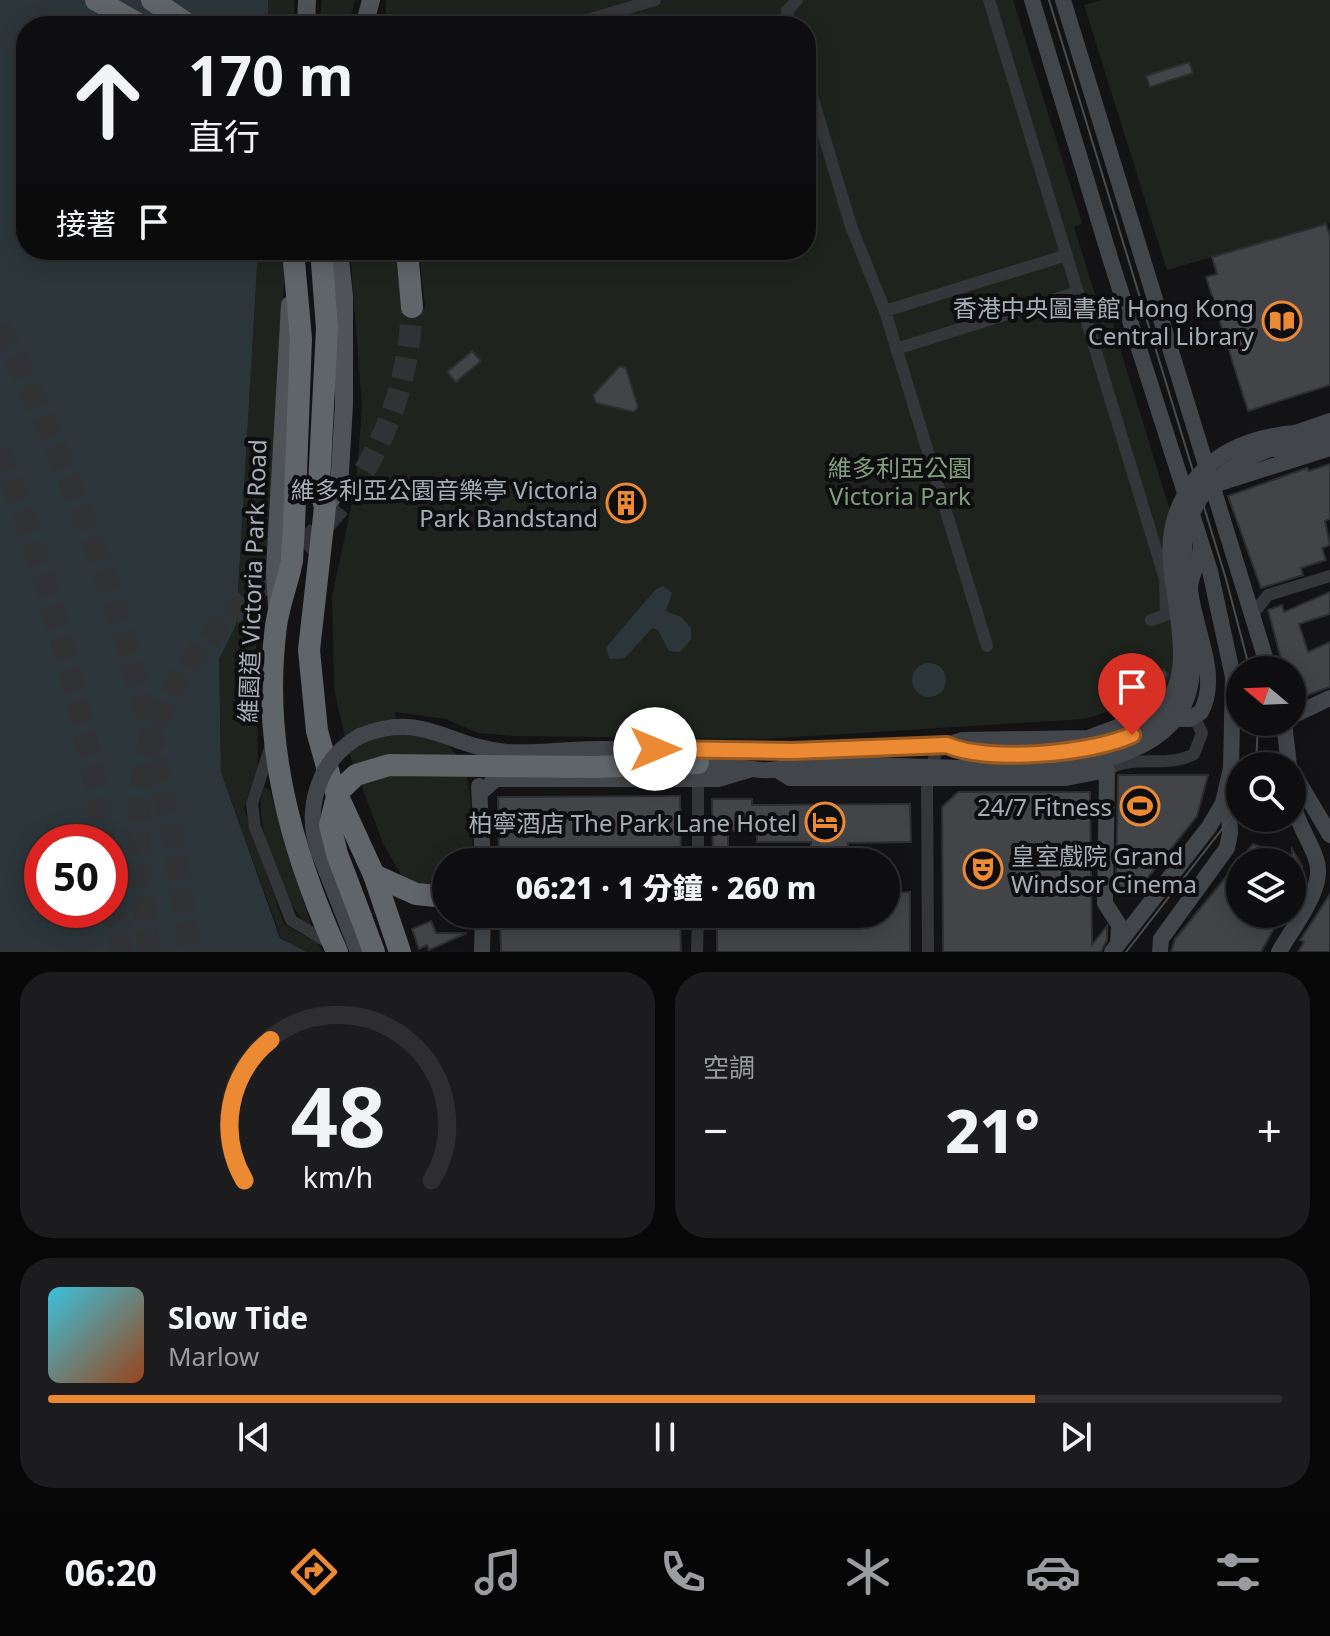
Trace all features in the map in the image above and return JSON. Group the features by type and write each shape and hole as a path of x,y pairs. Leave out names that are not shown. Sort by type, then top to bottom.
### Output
{"highway":[{"path":"96,0 124,16"},
{"path":"152,0 175,16"},
{"path":"277,614 292,560 301,362 294,260"},
{"path":"322,260 327,328 322,496 310,635 313,706 331,781 374,875 400,952"},
{"path":"408,260 412,307"},
{"name":"維園道 Victoria Park Road","path":"277,614 272,676 272,740 294,840 336,949"},
{"path":"374,952 337,854 330,825 338,792 363,771 402,765 648,766 698,771"},
{"path":"374,875 416,894 432,896"}],"main road":[{"path":"1032,0 1210,571 1231,656"},
{"path":"1066,1 1265,656"},
{"name":"維園道 Victoria Park Road","path":"277,614 275,570 292,260"},
{"path":"322,496 339,489 344,404 344,296 340,260"},
{"path":"480,793 490,781 503,778 698,771 719,761 752,769 1078,764 1128,751 1158,734 1183,703 1194,668 1182,559 1191,512 1223,471 1295,433 1330,421"},
{"path":"358,952 318,850 312,812 322,776 337,753 360,736 387,727 420,726 458,742 508,752 580,748 792,751 949,747 1088,749 1121,740 1150,724 1172,696 1181,665 1169,558 1178,507 1199,475 1222,455 1266,436 1295,433"},
{"path":"1267,450 1297,446 1330,435"},
{"path":"1184,493 1330,448"},
{"path":"949,747 963,740 1070,740 1122,730 1142,718 1189,719 1201,712 1207,696 1205,660 1190,590 1201,547"},
{"path":"1306,709 1330,698"},
{"path":"458,742 475,768 480,793 482,848"},
{"path":"784,768 790,778 1066,778 1108,765 1105,903 1119,925 1115,948"},
{"path":"1115,948 1209,827 1226,793"},
{"path":"1306,794 1330,835"},
{"path":"1160,952 1161,939 1227,848 1230,832"},
{"path":"1279,952 1318,879 1316,858 1303,832"},
{"path":"482,952 483,928"}],"street":[{"path":"601,16 655,0"},
{"path":"788,16 787,11 797,0"},
{"path":"989,0 1165,579 1166,615 1151,620"},
{"path":"816,109 851,226 885,311 987,646"},
{"path":"885,311 1067,255"},
{"path":"896,349 1078,292"},
{"path":"1253,614 1264,596 1330,576"},
{"path":"1108,765 1128,760 1180,759 1194,754 1202,733 1197,723 1189,719"},
{"path":"272,740 252,804 255,827 291,920 336,949"},
{"path":"928,952 927,778 949,747"},
{"path":"698,771 698,848"},
{"path":"697,952 698,928"}],"green space":[{"path":"268,0 294,0 294,16 267,16"},
{"path":"322,0 355,0 351,16 320,16"},
{"name":"維多利亞公園 Victoria Park","path":"386,0 1013,0 1082,223 1074,227 1100,311 1108,309 1177,533 1175,700 1137,701 1084,719 763,739 516,736 478,733 446,719 395,712 397,732 425,735 444,743 458,756 470,793 473,848 432,848 432,886 413,884 401,875 383,843 348,750 334,690 332,596 356,485 362,407 351,260 398,260 402,309 425,308 420,260 816,260 816,16 386,16"},
{"path":"1103,0 1330,0 1330,223 1167,270 1084,5"},
{"path":"257,260 285,260 267,587 256,640 258,766 244,808 284,924 317,943 324,952 307,952 281,938 221,772 219,659 236,625"},
{"path":"265,787 269,789 311,925 301,918 291,903 272,862 262,817 261,799"}],"shaded area":[{"path":"0,0 268,0 268,16 16,16 16,260 257,260 236,625 219,659 221,772 280,938 307,952 0,952"},
{"path":"663,586 672,593 666,611 681,617 691,628 691,639 680,652 669,651 658,630 652,628 625,658 610,659 606,649 609,644 656,589"},
{"path":"929,663 941,668 946,680 941,692 929,697 917,692 912,680 917,668"}],"building":[{"path":"1189,62 1193,73 1150,87 1146,76"},
{"name":"香港中央圖書館 Hong Kong Central Library","path":"1326,224 1330,236 1330,385 1248,411 1206,277 1217,274 1212,257"},
{"path":"472,351 481,361 456,382 447,372"},
{"path":"620,366 626,368 638,407 634,412 596,403 593,395"},
{"path":"1330,464 1330,519 1325,521 1330,545 1322,548 1326,560 1301,568 1303,575 1261,588 1228,496 1307,468 1309,471"},
{"name":"維多利亞公園音樂亭 Victoria Park Bandstand","path":"629,486 642,499 640,516 621,521 609,509 612,490 621,491"},
{"path":"1330,592 1330,614 1299,624 1308,652 1330,642 1330,687 1306,696 1306,656 1280,656 1268,610 1282,605 1284,612"},
{"path":"1164,669 1168,674 1162,689 1140,696 1134,678"},
{"path":"1118,775 1208,775 1197,816 1133,896 1116,883"},
{"path":"958,792 1090,792 1092,945 1107,926 1107,940 1101,952 943,952 942,807"},
{"path":"680,796 681,848 499,848 498,797"},
{"path":"712,799 752,799 752,805 910,804 911,842 848,843 848,848 811,848 811,842 757,842 757,830 728,831 728,848 713,848"},
{"path":"1226,877 1226,928 1274,928 1261,952 1171,952 1175,939"},
{"path":"900,892 910,892 910,952 717,952 717,928 900,928"},
{"path":"1330,894 1330,952 1298,952 1304,942 1300,940"},
{"path":"431,921 436,933 467,933 429,950 427,945 419,949 412,929"},
{"path":"500,928 680,928 681,952 501,952"}],"tunnel":[{"path":"149,952 140,868 139,812 146,757 154,730 167,699 203,645 318,531 357,482 386,428 396,399 410,338 412,307"},
{"path":"0,327 68,476 123,631 163,790 189,952"},
{"path":"0,449 62,643 102,824"},
{"path":"118,928 121,952"}],"tram line":[{"path":"1049,0 1226,579 1246,656"},
{"path":"1257,736 1257,752"},
{"path":"1126,952 1226,824"}],"place":[{"name":"香港中央圖書館 Hong Kong Central Library","path":"1282,321"},
{"name":"維多利亞公園音樂亭 Victoria Park Bandstand","path":"626,503"},
{"name":"24/7 Fitness","path":"1140,806"},
{"name":"柏寧酒店 The Park Lane Hotel","path":"825,822"},
{"name":"皇室戲院 Grand Windsor Cinema","path":"983,869"}],"route":[{"path":"655,749 792,751 947,745 963,752 1054,753 1105,746 1132,735"}]}
